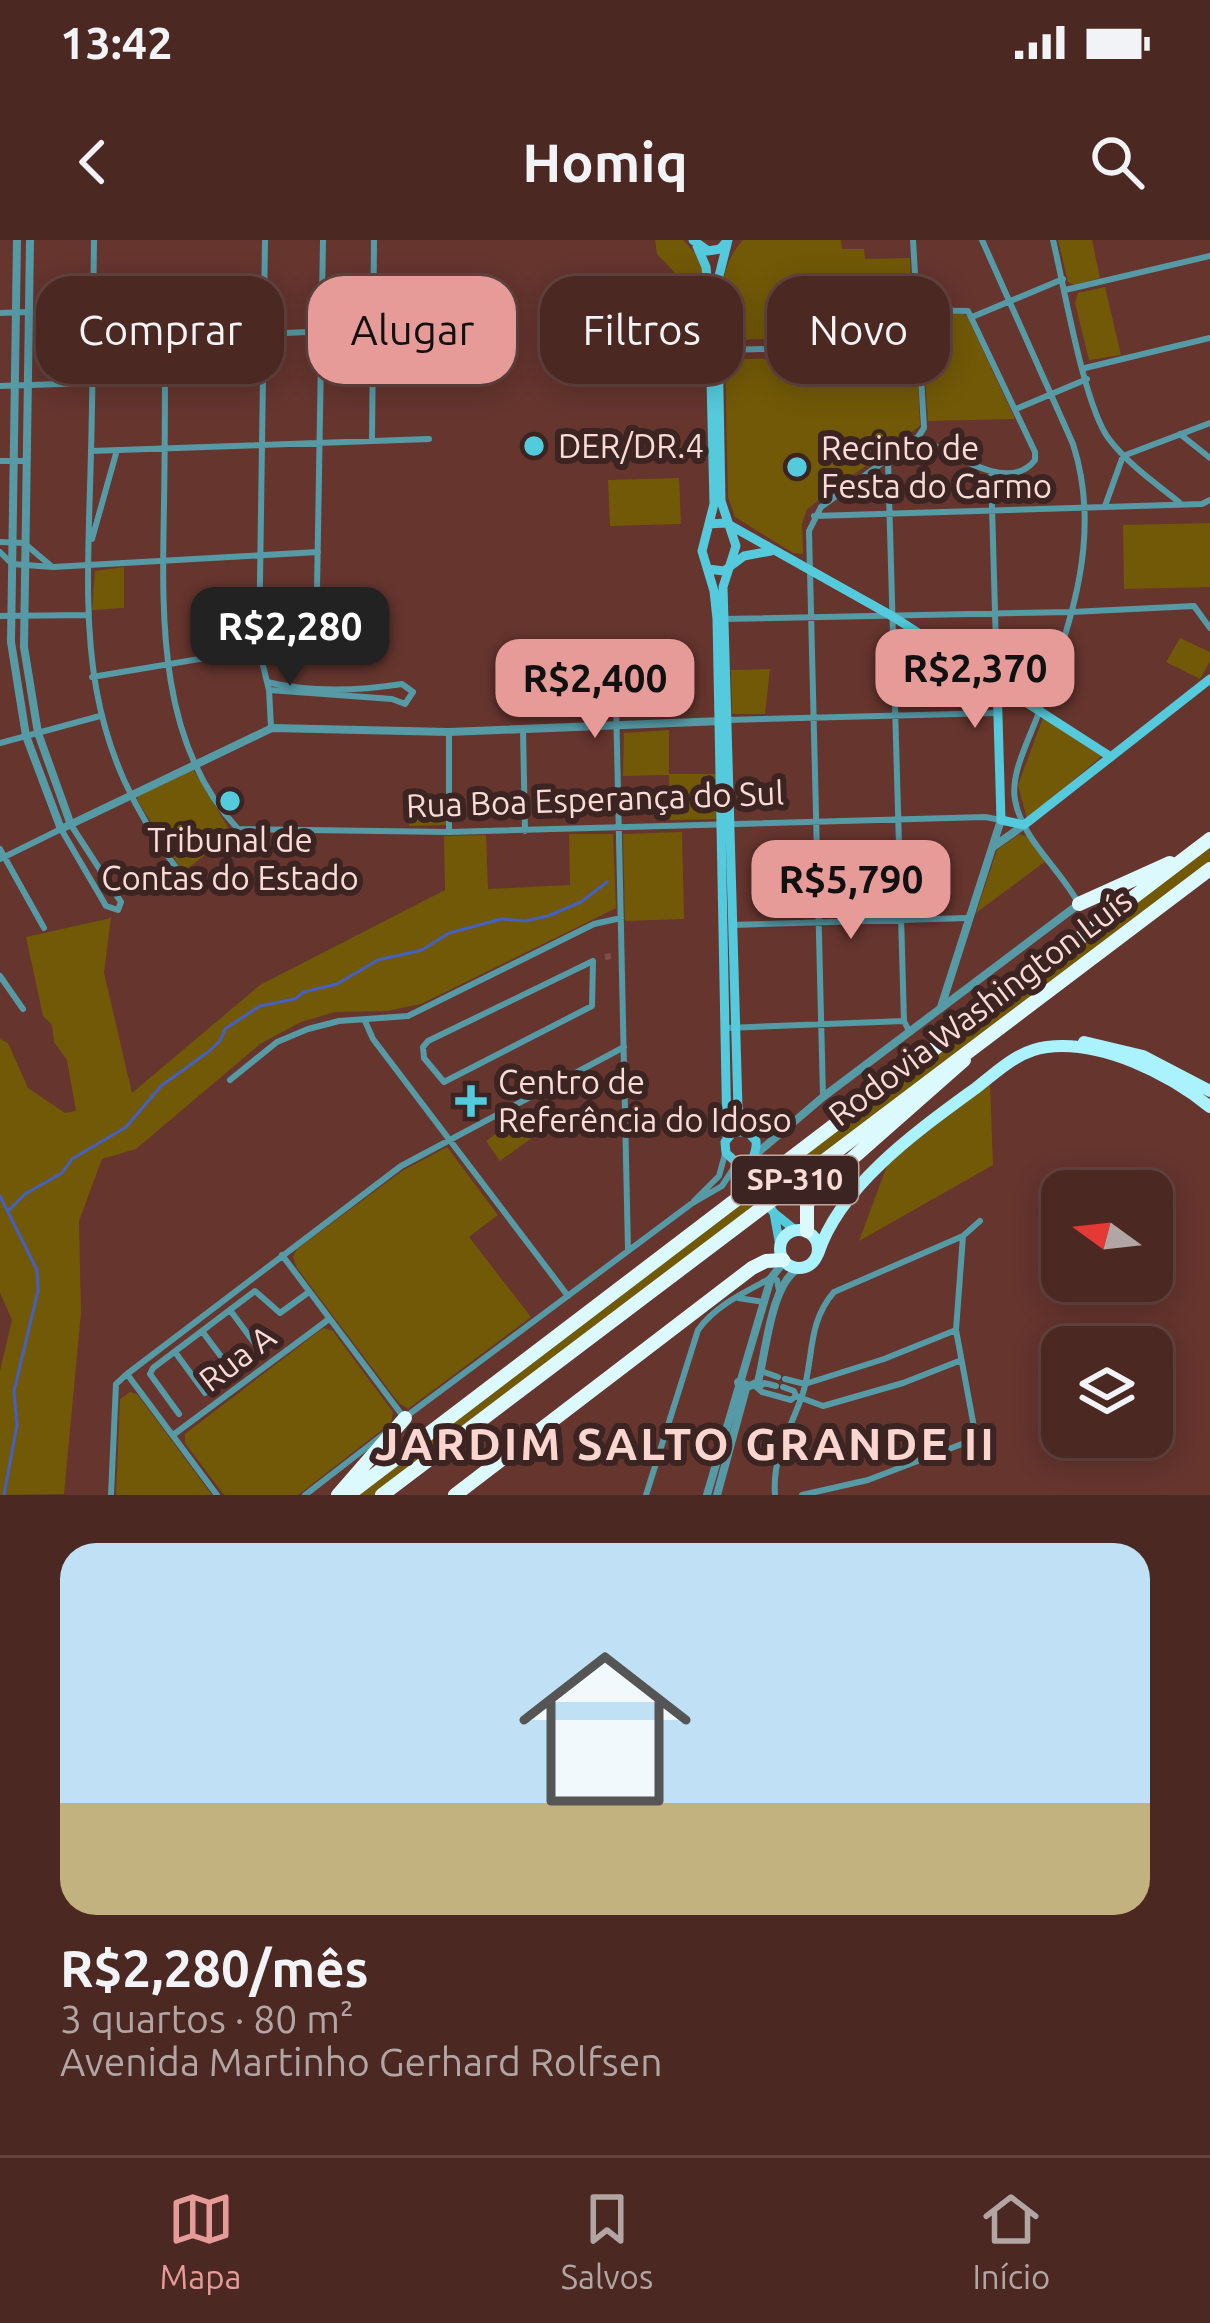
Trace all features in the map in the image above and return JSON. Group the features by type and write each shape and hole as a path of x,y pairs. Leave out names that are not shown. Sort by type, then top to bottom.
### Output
{"highway":[{"path":"1079,904 1210,839"},
{"name":"Rodovia Washington Luís","path":"348,1495 1210,839"},
{"name":"Rodovia Washington Luís","path":"382,1495 1210,869"},
{"path":"786,1259 787,1234 829,1220 869,1169 902,1138 989,1069 1037,1042 1063,1039 1124,1049 1163,1064 1210,1091"},
{"path":"803,1231 812,1194 950,1076 981,1040"},
{"path":"455,1495 752,1268 786,1259 810,1265 830,1228 882,1162 1029,1051 1067,1046 1130,1062 1177,1084 1210,1107"},
{"path":"803,1231 817,1241 818,1254"},
{"path":"338,1495 405,1418"}],"main road":[{"path":"695,243 714,251 728,240"},
{"path":"719,276 728,240"},
{"path":"695,243 706,267 709,297 714,504 702,542 720,619"},
{"path":"719,384 722,501 736,547 722,587 720,619 731,1028 737,1108 757,1146 745,1160"},
{"path":"709,524 731,525 892,616 1111,757"},
{"path":"708,569 728,568 752,553 776,551"},
{"path":"1024,825 1210,680"},
{"path":"997,682 1001,820"},
{"path":"997,695 1008,689"},
{"name":"Rua Boa Esperança do Sul","path":"1001,820 1024,825"},
{"path":"725,822 732,925 726,1153 745,1160"},
{"path":"727,1137 737,1131 751,1134"},
{"path":"745,1160 750,1182 773,1211 803,1231"},
{"path":"773,1211 786,1259"}],"street":[{"path":"17,240 12,542 5,615 26,736 61,830 111,911 120,909 116,896 71,825 38,733 27,676 22,616 30,240"},
{"path":"94,240 94,276"},
{"path":"265,240 265,276"},
{"path":"323,240 323,276"},
{"path":"374,240 374,276"},
{"path":"913,240 915,276"},
{"path":"305,1495 628,1250 722,1186 745,1160 823,1097 1079,904 1024,825 1014,783 1082,580 1084,477 982,240"},
{"path":"1053,240 1097,417 1123,456 1182,505"},
{"path":"1065,290 1210,256"},
{"path":"950,312 970,314 1063,280"},
{"path":"0,313 29,312"},
{"path":"918,437 991,470 1020,473 1035,460 970,314"},
{"path":"1084,368 1210,338"},
{"path":"1016,409 1087,379"},
{"path":"0,386 60,384"},
{"path":"92,384 88,615 92,677 100,716 129,794 179,873"},
{"path":"165,384 166,664 177,714 196,761"},
{"path":"263,384 260,653 272,728"},
{"path":"92,677 260,653 314,654 322,384"},
{"path":"372,440 373,384"},
{"path":"823,1097 808,570 814,516 918,437 924,428 921,384"},
{"path":"1123,456 1210,423"},
{"path":"1180,434 1210,458"},
{"path":"91,451 429,439"},
{"path":"89,549 117,450"},
{"path":"1106,506 1123,456"},
{"path":"888,458 904,1021 909,1031"},
{"path":"0,461 27,461"},
{"path":"991,470 997,682"},
{"path":"814,516 1202,505 1210,500"},
{"path":"0,542 24,543 53,567"},
{"path":"0,552 11,564 53,567 318,552"},
{"path":"720,619 1194,606 1210,628"},
{"path":"5,615 88,615"},
{"path":"614,656 621,918 613,956 624,1047 628,1250"},
{"path":"268,686 336,692 402,684 413,692 405,704 336,692"},
{"path":"44,928 1,855 272,728 449,732 997,713"},
{"path":"0,743 100,716"},
{"path":"523,730 525,831"},
{"path":"449,732 449,832"},
{"name":"Rua Boa Esperança do Sul","path":"196,761 238,829 449,832 898,818 1001,820"},
{"path":"940,1008 1001,820"},
{"path":"992,848 1024,825"},
{"path":"230,1080 277,1042 308,1028 409,1016 602,920 621,918"},
{"path":"732,925 969,918"},
{"path":"593,961 592,1006 444,1082 424,1058 428,1041 593,961 613,956"},
{"path":"0,976 23,1009"},
{"path":"364,1021 568,1296"},
{"path":"731,1028 904,1021"},
{"path":"111,1495 116,1384 400,1166 624,1047"},
{"path":"751,1134 780,1134"},
{"path":"692,1204 719,1175 726,1153"},
{"path":"775,1495 780,1444 805,1384 813,1329 822,1305 833,1292 962,1236 980,1222"},
{"path":"962,1236 956,1330 976,1438"},
{"path":"282,1255 405,1418"},
{"path":"786,1259 771,1278 741,1370 750,1385 762,1392 791,1400 798,1397"},
{"path":"707,1495 750,1385 761,1371 779,1291 789,1274 786,1259"},
{"path":"646,1495 691,1343 707,1317 771,1278 777,1280 779,1291"},
{"path":"179,1414 150,1375 257,1291 280,1313 309,1292"},
{"path":"734,1298 764,1302"},
{"path":"230,1310 260,1352"},
{"name":"Rua A","path":"173,1435 329,1319"},
{"path":"750,1385 805,1384 956,1330"},
{"path":"202,1331 234,1374"},
{"path":"175,1352 205,1394"},
{"path":"741,1370 751,1365 798,1397 823,1406 903,1383 959,1360"},
{"path":"128,1374 218,1495"},
{"path":"802,1495 868,1480 976,1438 986,1441"},
{"path":"717,1495 718,1473"}],"shaded area":[{"path":"655,240 683,240 699,257 703,272 676,274 657,254"},
{"path":"743,240 841,240 842,249 864,249 865,259 910,258 910,276 767,276 767,339 743,340 743,276 725,276"},
{"path":"1058,240 1092,240 1100,278 1074,285 1068,282"},
{"path":"1105,287 1121,355 1089,360 1075,303 1078,293"},
{"path":"950,313 967,316 1015,419 928,421 925,384 950,384"},
{"name":"Recinto de Festa do Carmo","path":"743,359 767,359 767,384 918,384 920,426 807,509 802,524 803,554 793,553 735,517 728,497 726,384 743,384"},
{"path":"679,478 681,524 610,526 608,480"},
{"path":"1210,523 1210,587 1124,589 1123,525"},
{"path":"124,567 124,608 92,610 95,571"},
{"path":"1180,638 1210,652 1200,679 1166,662"},
{"path":"770,669 765,714 732,714 731,670"},
{"path":"1043,718 1102,756 1027,819 1018,785"},
{"path":"669,730 669,774 716,774 716,819 670,820 669,775 623,776 624,733"},
{"path":"193,769 232,834 183,872 137,800"},
{"path":"408,798 445,798 446,825 409,826"},
{"path":"682,832 684,919 625,921 623,834"},
{"path":"569,834 613,834 616,908 421,1004 387,1011 335,1012 301,1022 260,1044 136,1149 102,1159 79,1221 81,1313 64,1494 0,1495 0,1371 12,1320 0,1293 0,1039 8,1043 28,1088 65,1113 76,1111 67,1060 43,1016 26,937 111,918 104,973 132,1093 260,985 445,890 444,836 486,835 488,889 570,885"},
{"path":"1019,834 1028,837 1046,861 976,913 997,850"},
{"path":"1210,844 1210,864 376,1495 354,1495"},
{"path":"990,1082 993,1165 859,1241 888,1163"},
{"path":"521,1115 536,1135 500,1161 486,1141"},
{"path":"447,1147 498,1215 469,1237 531,1317 408,1409 398,1402 293,1257 297,1249 402,1171"},
{"path":"323,1328 333,1331 393,1412 391,1423 298,1495 224,1495 185,1443 185,1434"},
{"path":"130,1392 137,1394 212,1495 116,1495 120,1399"}],"waterway":[{"path":"9,1210 25,1194 62,1173 72,1159 126,1127 161,1086 208,1052 225,1029 260,1006 337,984 378,960 422,950 449,933 502,919 548,916 581,902 607,882"},
{"path":"0,1196 37,1270 38,1291 14,1391 17,1425 4,1495"}],"tunnel":[{"path":"605,957 613,956"}],"place":[{"name":"DER/DR.4","path":"534,446"},
{"name":"Recinto de Festa do Carmo","path":"797,467"},
{"name":"Tribunal de Contas do Estado","path":"230,801"},
{"name":"Centro de Referência do Idoso","path":"471,1101"}],"district":[{"name":"JARDIM SALTO GRANDE II","path":"686,1444"}]}
